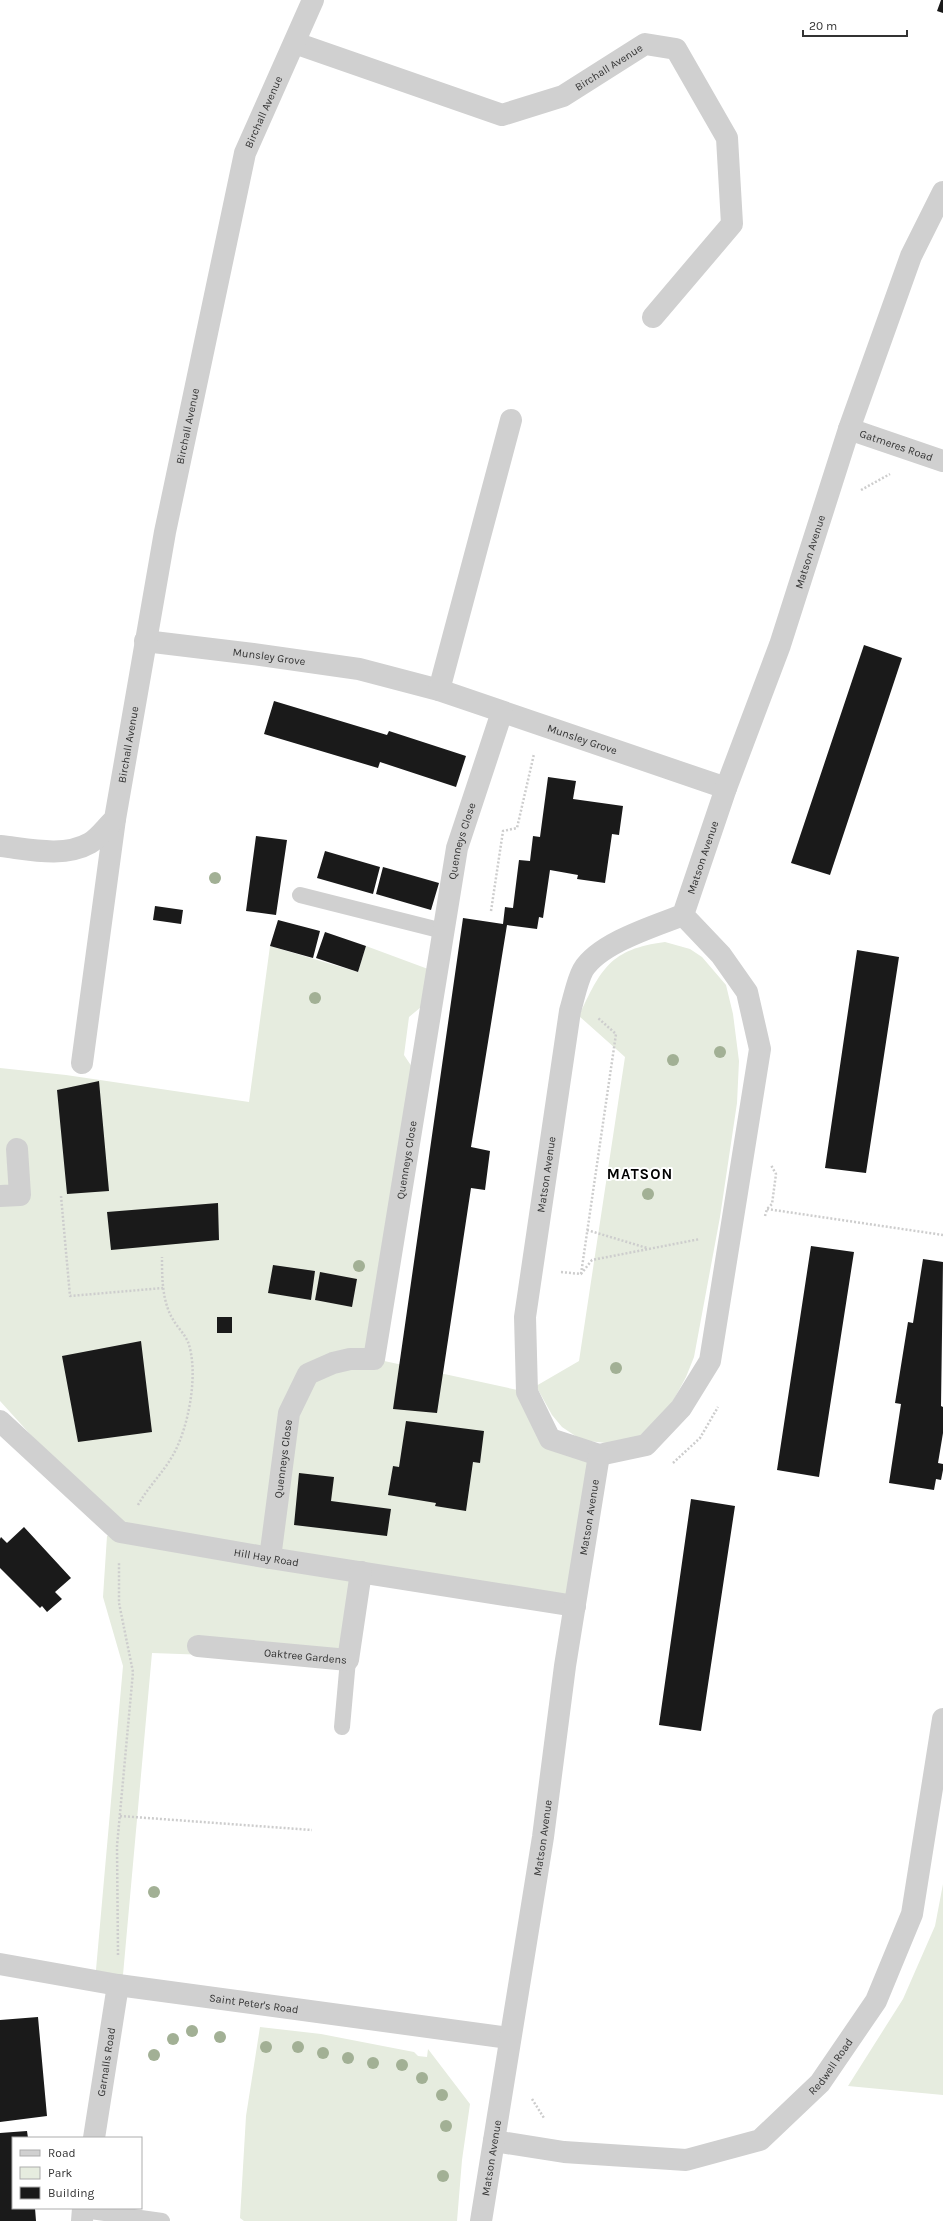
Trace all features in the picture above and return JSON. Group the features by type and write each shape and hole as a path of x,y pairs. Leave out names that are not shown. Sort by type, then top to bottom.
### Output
{"street":[{"name":"Birchall Avenue","path":"82,1063 115,819 124,776 145,641 165,532 245,153 296,43 313,0"},
{"name":"Birchall Avenue","path":"296,43 502,115 563,96 645,44 676,49 727,138 732,224 653,317"},
{"name":"Matson Avenue","path":"481,2221 509,2038 543,1837 575,1606 599,1455 550,1439 527,1392 525,1317 570,1011 584,970 599,954 633,934 682,915 726,788 780,645 849,429 911,256 943,192"},
{"path":"439,690 510,420"},
{"name":"Gatmeres Road","path":"849,429 943,461"},
{"name":"Munsley Grove","path":"145,641 359,669 439,690 726,788"},
{"name":"Quenneys Close","path":"270,1558 289,1414 308,1374 333,1363 350,1359 374,1359 457,848 502,712"},
{"path":"0,846 44,851 72,850 90,843 115,819"},
{"path":"599,1455 646,1445 681,1408 710,1361 760,1049 747,992 721,955 682,915"},
{"path":"0,1196 20,1195 17,1149"},
{"path":"0,1421 117,1529"},
{"name":"Hill Hay Road","path":"117,1529 270,1558 575,1606"},
{"name":"Oaktree Gardens","path":"198,1646 348,1660 361,1572"},
{"name":"Redwell Road","path":"494,2140 564,2152 686,2160 760,2140 820,2083 876,2001 912,1914 943,1719"},
{"name":"Saint Peter's Road","path":"0,1964 118,1986 509,2038"},
{"name":"Garnalls Road","path":"94,2137 118,1986"}],"lane":[{"path":"300,895 443,931"},
{"path":"342,1727 348,1660"},
{"path":"83,2213 162,2221"}],"path":[{"path":"491,911 503,831 516,828 541,725"},
{"path":"575,997 616,1034 586,1230 581,1274"},
{"path":"61,1196 70,1296 163,1288"},
{"path":"767,1209 943,1236"},
{"path":"586,1230 649,1248"},
{"path":"581,1274 592,1260 731,1233"},
{"path":"118,1986 117,1846 133,1672 119,1603 117,1529 132,1517 147,1488 174,1454 186,1424 193,1376 193,1358 188,1341 166,1306 163,1288 162,1257"},
{"path":"533,1269 581,1274"},
{"path":"120,1816 312,1830"}],"green space":[{"path":"665,942 690,949 702,957 726,985 733,1014 739,1061 737,1103 720,1217 694,1357 686,1377 672,1403 639,1437 615,1444 588,1441 577,1437 562,1427 552,1415 536,1386 579,1361 625,1057 579,1016 601,974 619,956 646,945"},
{"path":"270,946 358,972 366,946 428,969 421,1007 409,1017 404,1055 412,1067 375,1359 527,1392 550,1439 599,1455 575,1606 361,1572 348,1660 152,1653 122,1986 95,1981 123,1666 103,1597 107,1536 119,1532 0,1401 0,1068 66,1075 249,1102"},
{"path":"943,1884 943,2095 848,2086 903,1999 935,1926"},
{"path":"260,2027 321,2034 414,2052 418,2056 427,2057 428,2049 470,2104 462,2160 457,2221 244,2221 240,2218 246,2116"}],"building":[{"path":"941,0 943,0 943,13 937,11"},
{"path":"864,645 902,658 830,875 791,863"},
{"path":"274,701 387,735 389,731 466,756 456,787 380,762 378,768 264,734"},
{"path":"548,777 576,781 573,799 623,806 619,835 612,834 605,883 577,879 578,875 550,870 543,918 539,917 537,929 507,925 471,1147 490,1151 485,1190 471,1188 437,1413 393,1409 463,918 503,924 505,907 513,908 519,860 530,861 533,836 540,837"},
{"path":"256,836 287,840 276,915 246,911"},
{"path":"325,851 380,867 373,894 317,878"},
{"path":"383,867 439,883 431,910 376,894"},
{"path":"155,906 183,910 181,924 153,920"},
{"path":"278,920 320,931 313,958 270,946"},
{"path":"325,932 366,946 358,972 316,958"},
{"path":"857,950 899,957 866,1173 825,1168"},
{"path":"99,1081 109,1191 67,1194 57,1090"},
{"path":"218,1203 219,1240 111,1250 107,1212"},
{"path":"811,1246 854,1252 819,1477 777,1470"},
{"path":"923,1259 943,1262 941,1406 943,1407 943,1433 938,1463 943,1464 943,1470 941,1480 936,1479 934,1490 889,1483 901,1404 895,1403 908,1322 913,1323"},
{"path":"273,1265 315,1271 311,1300 268,1293"},
{"path":"320,1272 357,1279 352,1307 315,1300"},
{"path":"217,1317 232,1317 232,1333 217,1333"},
{"path":"141,1341 152,1432 78,1442 62,1356"},
{"path":"406,1421 484,1431 480,1463 473,1462 466,1511 435,1506 436,1503 388,1495 393,1466 399,1467"},
{"path":"299,1473 334,1477 331,1501 391,1509 387,1536 294,1525"},
{"path":"691,1499 735,1506 701,1731 659,1725"},
{"path":"24,1527 71,1578 55,1592 62,1599 47,1612 42,1606 40,1608 0,1568 1,1537 7,1543"},
{"path":"38,2017 47,2116 0,2122 0,2020"},
{"path":"27,2131 28,2137 12,2137 12,2209 35,2209 36,2221 0,2221 0,2133"}],"district":[{"name":"MATSON","path":"640,1174"}]}
